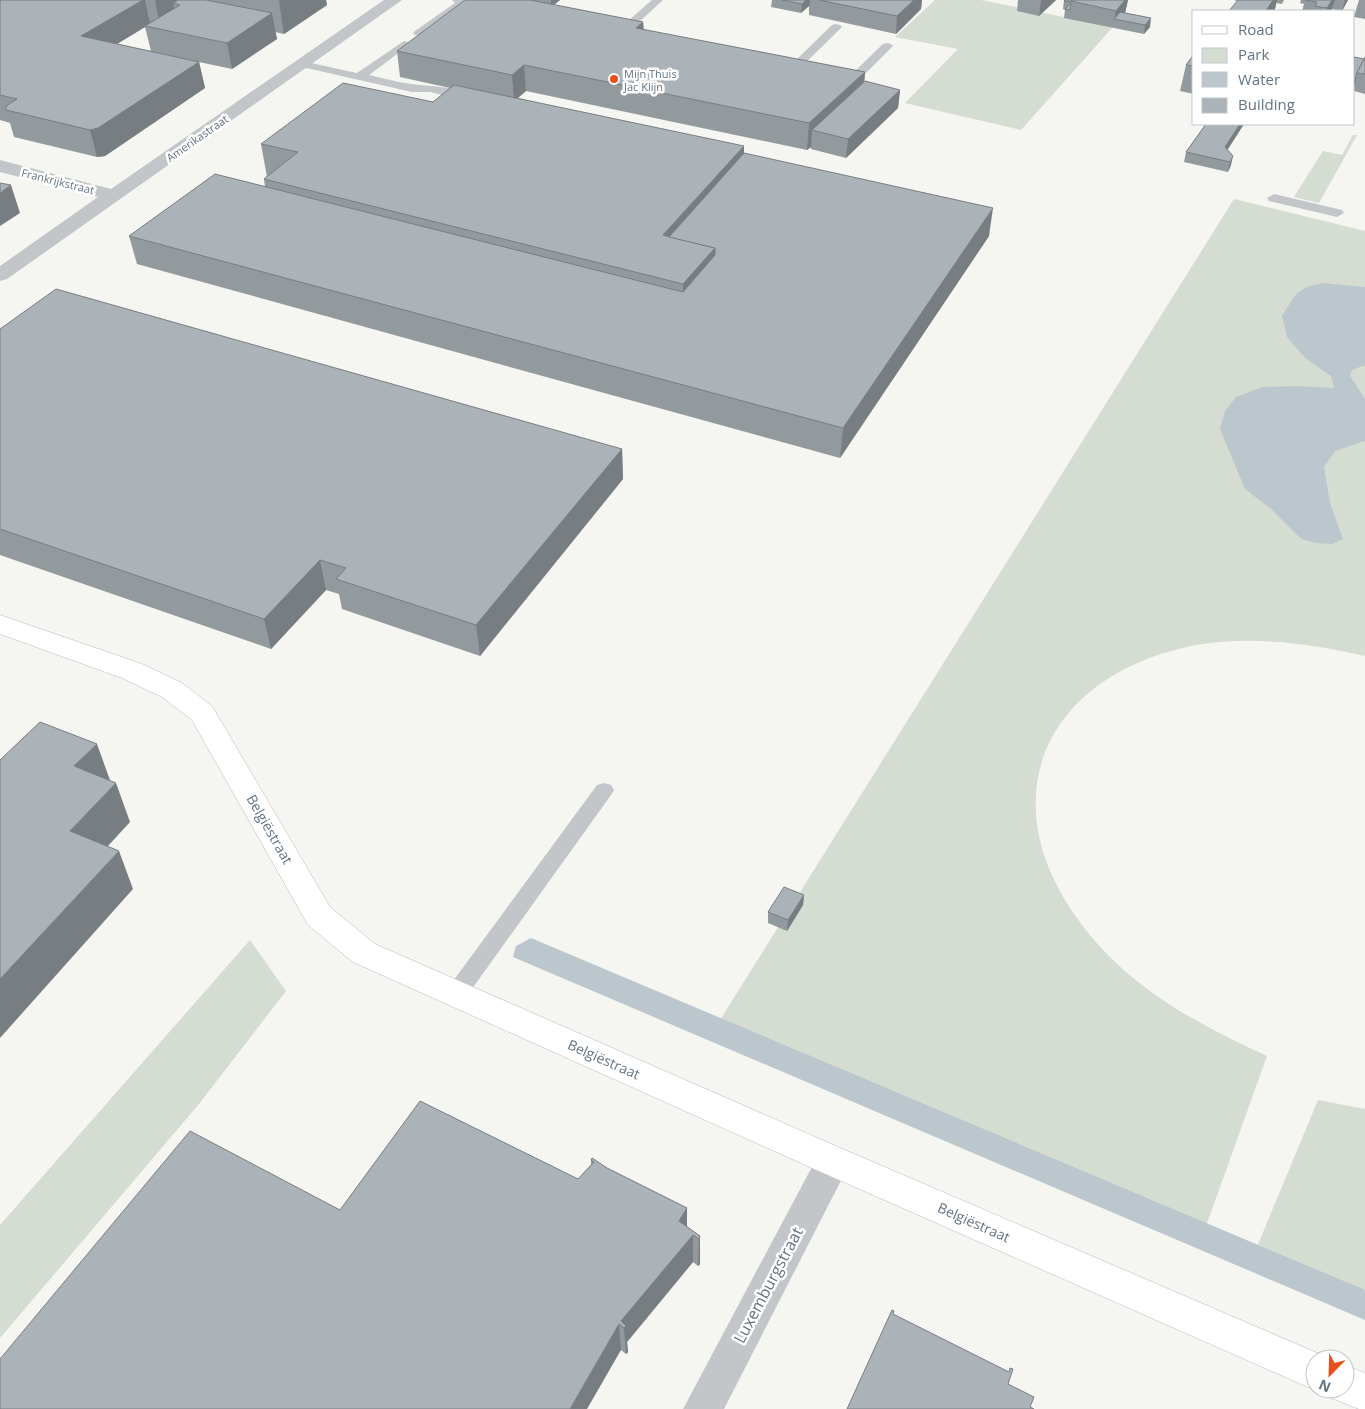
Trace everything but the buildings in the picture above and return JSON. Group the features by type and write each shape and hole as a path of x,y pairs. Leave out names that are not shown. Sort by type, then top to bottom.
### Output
{"main road":[{"name":"Belgiëstraat","path":"0,624 132,672 172,690 202,713 320,916 364,953 833,1161 1305,1366"}],"street":[{"name":"Amerikastraat","path":"0,276 394,0"},
{"name":"Frankrijkstraat","path":"0,166 116,196"},
{"name":"Luxemburgstraat","path":"703,1409 833,1161"}],"lane":[{"path":"624,30 637,36 610,31 624,30 658,0"},
{"path":"419,33 461,1 498,8"},
{"path":"795,68 836,28"},
{"path":"359,77 404,44"},
{"path":"824,73 854,79 887,46"},
{"path":"302,64 412,88 430,88 478,99"},
{"path":"1274,198 1337,213"},
{"path":"456,994 604,790"}],"green space":[{"path":"935,0 981,0 1113,27 1021,130 905,103 958,49 895,37"},
{"path":"1353,135 1357,135 1319,203 1294,197 1323,151 1342,155"},
{"path":"1234,199 1365,231 1365,656 1300,644 1234,641 1191,646 1141,661 1100,684 1069,713 1047,747 1037,786 1038,828 1051,872 1077,918 1096,942 1116,963 1163,1000 1214,1030 1267,1056 1205,1229 720,1020"},
{"path":"250,940 286,991 199,1104 0,1338 0,1225"},
{"path":"1318,1100 1365,1109 1365,1302 1254,1254"}],"water":[{"path":"1323,283 1365,287 1365,365 1352,370 1350,376 1365,399 1365,441 1335,451 1324,467 1330,503 1343,539 1332,544 1315,543 1302,539 1271,509 1245,489 1220,429 1225,411 1236,397 1262,387 1334,388 1331,376 1305,358 1287,337 1282,316 1298,293 1307,287"},
{"path":"531,938 1365,1290 1365,1320 513,957 516,946"}],"place":[{"name":"Mijn Thuis Jac Klijn","path":"614,79"}]}
